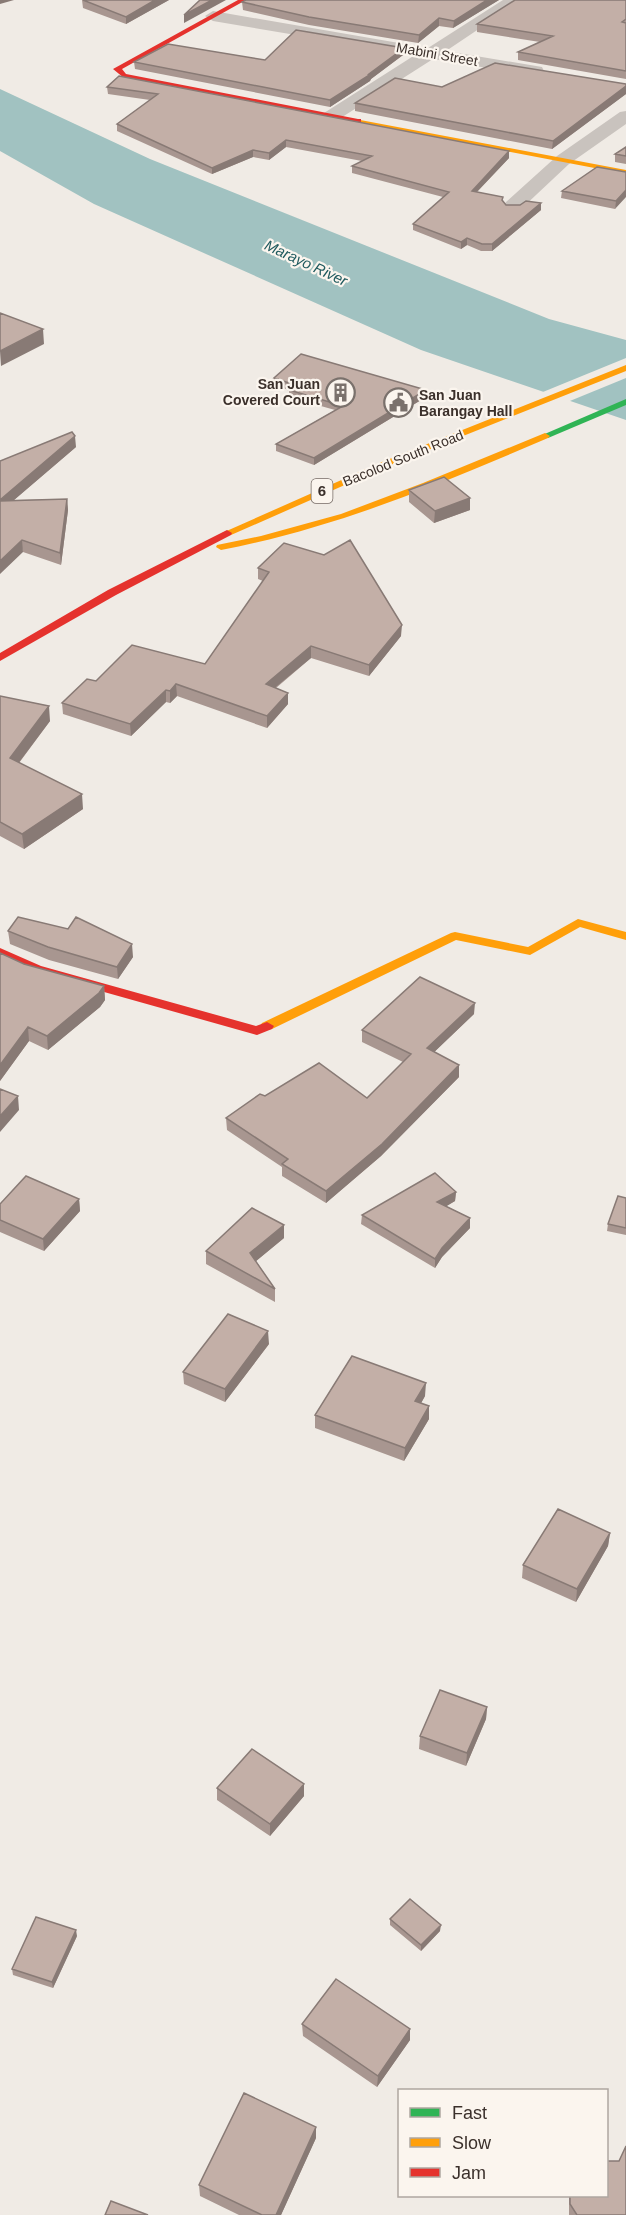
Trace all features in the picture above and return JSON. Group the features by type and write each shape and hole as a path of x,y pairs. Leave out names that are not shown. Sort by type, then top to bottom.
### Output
{"main road":[{"path":"243,0 117,69 124,76 626,172"},
{"name":"Bacolod South Road","path":"0,658 30,638 183,553 301,499 626,368"},
{"name":"Bacolod South Road","path":"183,553 266,540 353,512 484,462 626,402"},
{"path":"0,952 37,969 257,1030 455,936 530,951 578,923 626,936"}],"street":[{"path":"330,117 514,0"},
{"name":"Mabini Street","path":"213,16 557,74"},
{"path":"513,206 563,160 626,116"}],"water":[{"name":"Marayo River","path":"0,89 150,159 549,319 626,340 626,420 421,350 94,204 0,151"}],"pier":[{"path":"626,358 626,378 565,403 538,394"}],"building":[{"path":"83,0 155,0 126,17"},
{"path":"200,0 212,0 184,15"},
{"path":"246,0 487,0 454,21 439,18 419,35 309,17 242,2"},
{"path":"515,0 626,0 626,19 622,22 626,23 626,71 518,52 553,36 477,24"},
{"path":"296,30 404,48 369,74 371,74 330,100 134,62 168,44 265,60"},
{"path":"495,63 626,84 626,86 553,141 355,103 395,78 442,87"},
{"path":"119,76 509,151 472,191 503,197 502,200 506,205 520,205 526,201 541,203 492,244 482,244 467,238 461,242 413,224 449,192 352,166 372,156 286,140 269,153 253,150 212,168 117,124 158,94 107,87"},
{"path":"626,147 626,156 615,154"},
{"path":"597,167 626,172 626,190 616,201 562,191"},
{"path":"0,313 43,329 0,351"},
{"path":"301,354 426,390 314,458 276,444 343,406 289,390 295,385 274,378"},
{"path":"72,432 75,436 0,500 0,461"},
{"path":"444,477 470,498 435,511 409,490"},
{"path":"67,499 60,553 22,540 0,561 0,501"},
{"path":"350,540 402,625 369,665 311,646 266,684 288,693 267,716 176,684 170,691 166,690 130,724 62,703 87,679 96,681 132,645 205,664 269,572 258,568 284,543 324,555"},
{"path":"0,696 49,706 10,758 82,794 22,834 0,822"},
{"path":"18,917 68,929 76,917 132,944 117,967 48,947 8,931"},
{"path":"0,953 24,964 104,986 99,993 47,1036 28,1027 0,1065"},
{"path":"420,977 475,1003 427,1048 459,1065 382,1144 326,1191 282,1164 288,1159 226,1118 260,1094 265,1096 319,1063 367,1098 411,1054 362,1030"},
{"path":"0,1089 18,1096 0,1116"},
{"path":"435,1173 456,1192 437,1202 470,1218 442,1248 435,1259 362,1215"},
{"path":"26,1176 79,1199 43,1239 0,1220 0,1204"},
{"path":"618,1196 626,1198 626,1228 608,1224"},
{"path":"252,1208 284,1225 250,1253 275,1289 206,1251"},
{"path":"228,1314 268,1331 225,1389 183,1372"},
{"path":"352,1356 426,1383 415,1401 429,1406 405,1448 315,1415"},
{"path":"558,1509 610,1533 577,1589 523,1565"},
{"path":"440,1690 487,1707 467,1753 420,1736"},
{"path":"252,1749 304,1784 270,1824 217,1788"},
{"path":"410,1899 441,1925 421,1945 390,1919"},
{"path":"36,1917 76,1930 52,1982 12,1969"},
{"path":"336,1979 410,2029 378,2076 302,2024"},
{"path":"244,2093 316,2127 276,2215 262,2215 199,2185"},
{"path":"626,2146 626,2215 577,2215 570,2204 570,2197 608,2197 608,2161 619,2161"},
{"path":"111,2201 148,2215 105,2215"}],"traffic: fast":[{"path":"545,436 626,402"}],"traffic: slow":[{"path":"358,121 626,172"},
{"path":"227,533 385,464 626,368"},
{"path":"221,547 303,529 344,516 427,486 545,436"},
{"path":"267,1026 455,936 530,951 578,923 626,936"}],"traffic: jam":[{"path":"243,0 117,69 124,76 358,121"},
{"path":"0,658 112,593 227,533"},
{"path":"0,952 37,969 257,1031 267,1026"}],"place":[{"name":"San Juan Covered Court","path":"341,392"},
{"name":"San Juan Barangay Hall","path":"398,403"}]}
